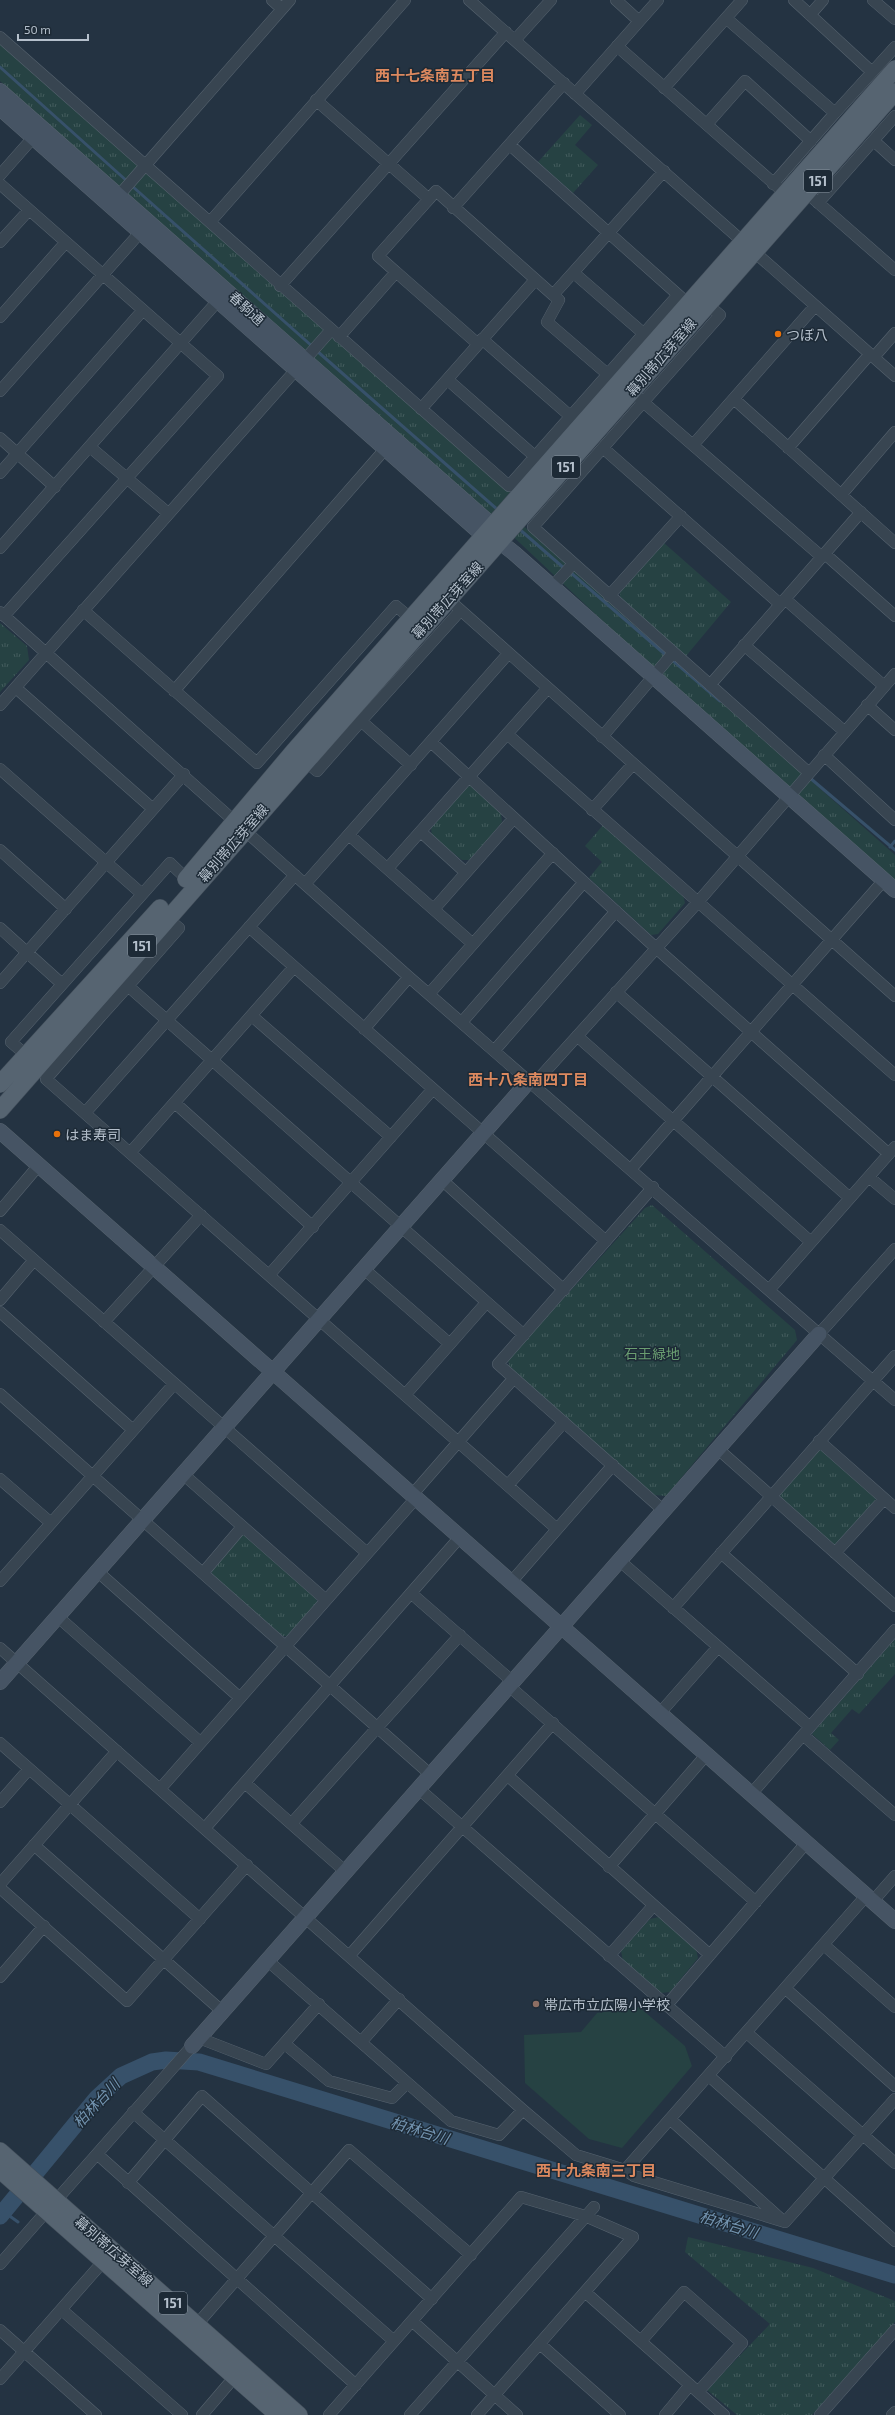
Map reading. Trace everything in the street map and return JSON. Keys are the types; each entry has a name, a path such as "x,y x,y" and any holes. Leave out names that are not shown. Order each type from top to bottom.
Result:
{"main road":[{"name":"幕別帯広芽室線","path":"0,1084 26,1055 90,1006 190,882 417,624 492,535 625,387 708,305 755,252 812,198 879,106 895,69"},
{"name":"幕別帯広芽室線","path":"625,387 684,299 742,241 779,189 895,92"},
{"name":"幕別帯広芽室線","path":"300,756 322,720 417,624 454,605 492,535"},
{"name":"幕別帯広芽室線","path":"0,1110 167,918 190,882"},
{"name":"幕別帯広芽室線","path":"0,2151 21,2179 108,2256 240,2371 299,2415"},
{"name":"幕別帯広芽室線","path":"0,2170 21,2179"},
{"name":"幕別帯広芽室線","path":"240,2371 278,2415"}],"street":[{"path":"272,0 282,9"},
{"path":"114,200 290,0"},
{"path":"210,222 405,0"},
{"path":"469,0 895,376"},
{"path":"515,40 551,0"},
{"path":"616,0 639,20"},
{"path":"575,94 658,0"},
{"path":"664,88 742,0"},
{"path":"794,0 872,72 879,106 874,141 812,198 895,270"},
{"path":"810,15 823,0"},
{"path":"873,0 895,19"},
{"path":"726,18 835,113"},
{"path":"280,286 506,32"},
{"path":"0,37 508,486 551,471 603,448 643,333 684,299 510,145"},
{"path":"617,46 779,189 811,141 835,113 879,106"},
{"path":"872,72 895,47"},
{"path":"707,124 745,81 811,141"},
{"path":"453,208 564,83"},
{"name":"春駒通","path":"0,91 38,133 492,535"},
{"path":"316,100 428,199"},
{"name":"春駒通","path":"0,108 38,133"},
{"path":"0,175 38,133"},
{"path":"874,141 895,160"},
{"path":"553,295 664,171"},
{"path":"0,184 218,376 2,614 184,774 239,826 409,977 653,1187 895,1400"},
{"path":"569,415 378,256 436,191 453,208 559,300 547,322 895,616"},
{"path":"0,242 29,210"},
{"path":"0,391 145,227"},
{"path":"0,317 66,242"},
{"path":"0,705 300,364 335,333 396,272"},
{"path":"574,273 643,333"},
{"path":"422,409 535,280"},
{"path":"0,548 222,296"},
{"path":"693,445 815,306"},
{"path":"0,473 143,310"},
{"path":"788,448 895,333"},
{"name":"春駒通","path":"300,364 386,448 492,535"},
{"path":"448,380 551,471"},
{"path":"625,387 569,415 533,527 608,596 808,772"},
{"path":"734,399 895,542"},
{"path":"841,495 895,432"},
{"path":"0,438 55,487"},
{"path":"90,447 168,513"},
{"path":"174,691 386,448"},
{"path":"603,448 681,516 884,686"},
{"path":"710,685 861,512"},
{"path":"608,596 681,516"},
{"path":"492,535 890,885 832,940 631,1169"},
{"path":"552,587 573,564"},
{"path":"300,756 317,771 361,721 454,605 895,996"},
{"path":"83,610 257,763 396,606 417,624"},
{"path":"744,645 844,731"},
{"path":"602,737 673,653"},
{"path":"305,884 508,654"},
{"path":"0,1682 484,1133 577,1036 698,902 808,772 895,674"},
{"path":"16,688 153,809"},
{"path":"388,868 547,689"},
{"path":"867,705 895,730"},
{"path":"307,707 322,720"},
{"path":"361,721 411,765"},
{"path":"506,734 895,1075"},
{"path":"431,742 656,948 751,1032 892,1150 770,1290"},
{"path":"824,755 895,820"},
{"path":"592,810 632,764"},
{"path":"0,769 142,894"},
{"path":"0,983 184,774"},
{"path":"434,909 514,818"},
{"path":"421,832 465,872"},
{"path":"349,835 474,944"},
{"path":"0,850 66,909"},
{"path":"429,994 553,853"},
{"path":"26,1055 11,1042 170,863 190,882"},
{"path":"85,1113 295,875"},
{"path":"462,1022 584,882"},
{"path":"494,1051 616,911"},
{"path":"167,918 179,928 128,986 90,1006 46,1079 270,1274 405,1396 557,1529"},
{"path":"249,927 606,1241"},
{"path":"0,928 62,984"},
{"path":"130,1153 294,967"},
{"path":"364,1029 409,977"},
{"path":"128,986 524,1335"},
{"path":"616,992 850,1198"},
{"path":"252,1016 391,1137"},
{"path":"577,1036 812,1242"},
{"path":"270,1274 352,1183 433,1089"},
{"path":"175,1103 313,1227"},
{"path":"0,1131 895,1921"},
{"path":"0,1210 39,1165"},
{"path":"869,1177 895,1199"},
{"path":"442,1181 564,1290"},
{"path":"653,1187 498,1364 664,1511"},
{"path":"104,1322 201,1215"},
{"path":"0,1230 367,1553"},
{"path":"0,2264 47,2201 96,2154 223,2012 561,1626 895,1250"},
{"path":"0,1300 34,1260"},
{"path":"364,1269 450,1344"},
{"path":"405,1396 486,1303"},
{"path":"0,1312 133,1430"},
{"path":"673,1608 770,1496 895,1356"},
{"path":"160,1789 239,1697 367,1553 514,1378"},
{"path":"2,1573 51,1523 174,1384"},
{"path":"0,1394 431,1775"},
{"path":"508,1485 564,1422"},
{"path":"819,1441 895,1508"},
{"path":"718,1449 895,1606"},
{"path":"512,1582 613,1465"},
{"path":"183,1474 326,1600"},
{"path":"0,1479 51,1523"},
{"path":"835,1553 884,1499"},
{"path":"203,1573 242,1527"},
{"path":"205,1828 412,1594 460,1537"},
{"path":"721,1553 858,1674"},
{"path":"620,1561 718,1647 895,1815"},
{"path":"97,1571 239,1697"},
{"path":"412,1594 460,1636 553,1723 756,1902"},
{"path":"57,1616 200,1742"},
{"path":"752,1794 895,1630"},
{"path":"292,1823 379,1729 460,1636"},
{"path":"660,1713 718,1647"},
{"path":"0,1648 350,1955 523,2110 576,2155 625,2170 634,2176 785,2222"},
{"path":"350,1955 553,1723"},
{"path":"0,1743 200,1919"},
{"path":"0,1884 117,1751"},
{"path":"609,1867 707,1754"},
{"path":"0,1802 29,1769"},
{"path":"508,1776 710,1955"},
{"path":"245,1783 346,1872"},
{"path":"419,1789 608,1956 726,2057"},
{"path":"666,2006 807,1842"},
{"path":"34,1845 223,2012"},
{"path":"0,1888 128,2001 247,1865"},
{"path":"625,2170 710,2076 824,1945 869,1898 895,1876"},
{"path":"608,1956 653,1906"},
{"path":"0,1977 44,1926"},
{"path":"824,1945 895,2007"},
{"path":"267,1960 362,2041 451,2121 499,2136 523,2110"},
{"path":"786,1989 895,2086"},
{"path":"362,2041 399,1999"},
{"path":"195,2042 266,2064 319,2004"},
{"path":"747,2033 895,2163"},
{"path":"285,2044 328,2081 392,2098 408,2083"},
{"path":"710,2076 895,2241"},
{"path":"128,2182 202,2096 432,2299"},
{"path":"785,2222 895,2099"},
{"path":"133,2112 394,2341"},
{"path":"671,2120 785,2222"},
{"path":"193,2330 273,2235 349,2150 471,2255"},
{"path":"96,2154 356,2385"},
{"path":"329,2415 521,2197 585,2216 633,2237 476,2415"},
{"path":"410,2415 594,2207"},
{"path":"0,2379 108,2256"},
{"path":"585,2292 724,2415"},
{"path":"641,2341 684,2292 742,2342 665,2415"},
{"path":"62,2310 182,2415"},
{"path":"412,2321 517,2415"},
{"path":"0,2330 96,2415"},
{"path":"820,2415 895,2330"},
{"path":"540,2344 620,2415"},
{"path":"202,2415 240,2371"},
{"path":"892,2415 895,2412"}],"green space":[{"path":"0,43 512,494 502,507 895,855 895,880 659,674 485,510 0,81"},
{"path":"580,115 592,125 575,145 598,165 573,193 538,162"},
{"path":"664,543 731,602 686,656 620,598 620,591"},
{"path":"0,623 27,646 29,660 0,692"},
{"path":"472,786 501,813 502,822 471,860 462,860 432,836 431,828 466,787"},
{"path":"604,824 683,895 685,903 658,934 651,935 589,878 602,862 585,846"},
{"name":"石王緑地","path":"652,1205 795,1330 797,1340 666,1496 654,1495 510,1370 508,1360 645,1208"},
{"path":"824,1450 875,1495 876,1502 836,1547 781,1500 780,1493 817,1451"},
{"path":"245,1535 313,1593 318,1603 287,1636 283,1636 213,1576 211,1569 239,1536"},
{"path":"895,1639 895,1674 859,1714 852,1709 831,1733 839,1740 830,1750 812,1734"},
{"path":"659,1917 696,1949 698,1958 670,1992 661,1993 623,1961 621,1951 650,1919"},
{"path":"639,2007 685,2046 692,2066 622,2148 589,2139 525,2083 524,2035 581,2032 597,2013"},
{"path":"688,2237 813,2268 895,2301 895,2322 812,2415 737,2415 707,2390 770,2324 685,2252"}],"waterway":[{"path":"0,67 128,182"},
{"path":"132,186 313,347"},
{"path":"317,351 499,511"},
{"path":"518,528 565,569"},
{"path":"570,572 667,656"},
{"path":"671,659 720,701"},
{"path":"810,778 895,850"},
{"path":"890,847 895,841"},
{"name":"柏林台川","path":"0,2216 97,2098 121,2076 152,2062 166,2060 199,2062 895,2275"},
{"path":"4,2212 18,2222"}],"place":[{"name":"つぼ八","path":"778,334"},
{"name":"はま寿司","path":"57,1134"},
{"name":"帯広市立広陽小学校","path":"536,2004"}],"district":[{"name":"西十七条南五丁目","path":"435,75"},
{"name":"西十八条南四丁目","path":"528,1079"},
{"name":"西十九条南三丁目","path":"596,2170"}]}
